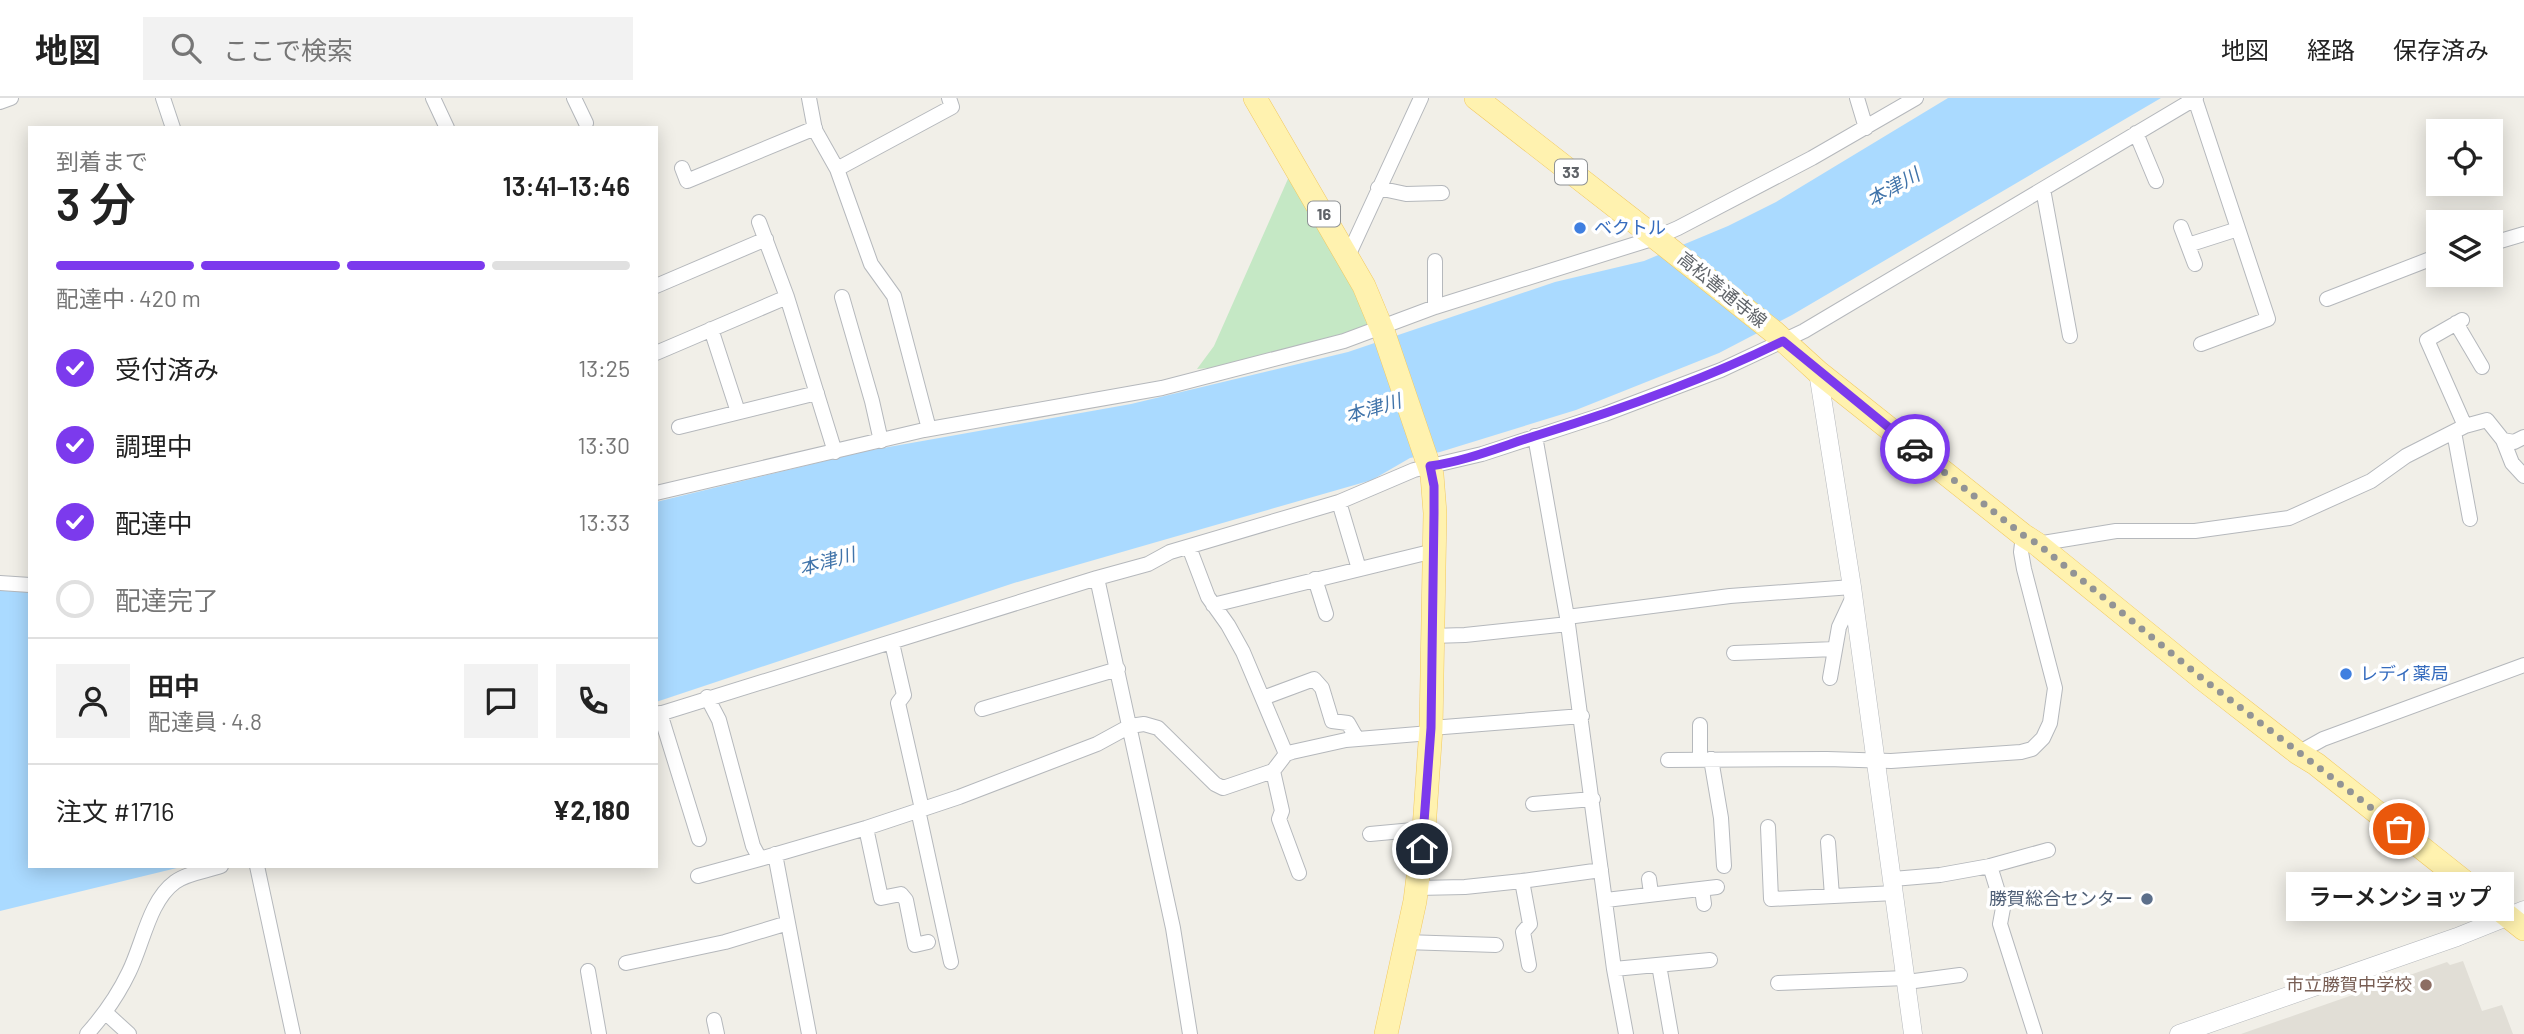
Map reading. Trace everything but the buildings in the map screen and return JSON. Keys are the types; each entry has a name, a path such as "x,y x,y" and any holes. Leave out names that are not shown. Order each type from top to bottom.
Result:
{"main road":[{"name":"16","path":"1255,98 1348,256 1383,330 1429,461 1434,486 1430,730 1424,829 1417,888 1386,1034"},
{"name":"高松善通寺線","path":"1476,98 1661,242 1818,372 2203,679 2519,919"}],"street":[{"path":"0,102 10,98"},
{"path":"163,98 172,126"},
{"path":"434,98 446,126"},
{"path":"574,98 586,123"},
{"path":"809,98 815,128 838,169 871,264 894,296 929,429"},
{"path":"838,169 952,107 948,98"},
{"path":"1348,256 1421,98"},
{"path":"1857,98 1866,128"},
{"path":"658,493 929,429 1162,388 1383,330 1435,307 1661,242 1916,98"},
{"path":"699,839 658,714 1148,564 1170,552 1339,502 1429,461 1482,454 1605,414 1721,370 1779,337 1874,290 1910,266 2195,98 2268,319 2201,344"},
{"path":"682,167 687,181 815,128"},
{"path":"2136,134 2156,181"},
{"path":"1378,188 1406,194 1441,193"},
{"path":"2043,189 2070,335"},
{"path":"759,222 787,297 835,452"},
{"path":"2181,226 2195,264"},
{"path":"2188,245 2238,229"},
{"path":"2503,240 2524,233"},
{"path":"658,285 766,239"},
{"path":"1435,261 1435,307"},
{"path":"2327,299 2426,261"},
{"path":"658,352 787,297"},
{"path":"842,297 881,441"},
{"path":"2470,519 2460,429 2427,340 2459,322 2482,368"},
{"path":"711,330 738,412"},
{"path":"1818,372 1853,592 1913,1034"},
{"path":"679,428 817,393"},
{"path":"1668,760 1876,761 2021,752 2032,749 2043,738 2050,723 2055,688 2021,552 2030,540 2116,531 2195,531 2289,518 2371,481 2406,456 2460,429 2487,421 2503,440 2512,463 2524,476"},
{"path":"1535,436 1582,716 1614,968 1626,1034"},
{"path":"2503,440 2514,442 2524,437"},
{"path":"1339,502 1359,569"},
{"path":"1189,547 1208,597 1243,652 1286,754"},
{"path":"1213,605 1434,551"},
{"path":"1097,578 1173,928 1190,1034"},
{"path":"1315,579 1325,614"},
{"path":"0,583 28,585"},
{"path":"1431,636 1465,635 1730,597 1853,592"},
{"path":"1830,678 1839,627 1853,592"},
{"path":"892,643 904,695 898,703 951,962"},
{"path":"1734,653 1835,649"},
{"path":"2298,752 2323,739 2524,665"},
{"path":"982,709 1118,670"},
{"path":"1263,698 1314,679 1322,688 1332,722 1348,723 1357,739"},
{"path":"707,697 719,720 753,846 760,859"},
{"path":"698,876 920,810 1073,753 1130,726 1144,724 1158,728 1215,784 1223,788 1273,771 1286,754 1333,742 1582,716"},
{"path":"1700,725 1721,818 1724,866"},
{"path":"1273,771 1282,811 1279,819 1299,873"},
{"path":"1533,804 1593,799"},
{"path":"1768,827 1771,899 1832,896 1894,886 1990,866 2048,850"},
{"path":"866,828 881,898 901,894 906,900 915,945 928,942"},
{"path":"1370,834 1424,829"},
{"path":"1828,842 1832,896"},
{"path":"775,854 809,1034"},
{"path":"1990,866 2003,908 2000,923 2035,1034"},
{"path":"87,1034 106,1013 130,970 149,920 168,888 177,880 215,868"},
{"path":"257,868 293,1034"},
{"path":"1417,888 1465,887 1601,870"},
{"path":"1522,881 1530,924 1523,932 1529,965"},
{"path":"1606,900 1650,886 1709,888 1704,904"},
{"path":"2179,1034 2443,942 2519,919"},
{"path":"626,963 725,942 789,923"},
{"path":"1405,942 1496,945"},
{"path":"1614,968 1710,961"},
{"path":"1659,965 1671,1034"},
{"path":"588,971 599,1034"},
{"path":"1778,983 1906,980 1960,975"},
{"path":"106,1013 129,1034"}],"shaded area":[{"name":"市立勝賀中学校","path":"2463,961 2482,1011 2502,1005 2513,1034 2241,1034 2447,962 2450,965"}],"green space":[{"path":"1291,172 1346,265 1371,328 1220,367 1197,369 1214,346"}],"water":[{"name":"本津川","path":"1948,98 2161,98 1792,315 1719,353 1576,410 1440,452 1410,458 1372,480 1014,583 658,701 658,502 866,451 1131,404 1348,352 1555,282 1644,261 1728,226 1776,202"},
{"path":"0,590 28,590 28,868 177,868 0,911"}],"way so far":[{"path":"1915,449 2038,544 2203,679 2399,829"}],"place":[{"name":"ベクトル","path":"1580,228"},
{"name":"レディ薬局","path":"2346,674"},
{"name":"ラーメンショップ","path":"2399,829"},
{"name":"勝賀総合センター","path":"2147,899"},
{"name":"市立勝賀中学校","path":"2426,985"}],"route":[{"path":"1422,849 1431,728 1434,486 1430,466 1482,454 1605,414 1721,370 1783,341 1915,449"}]}
